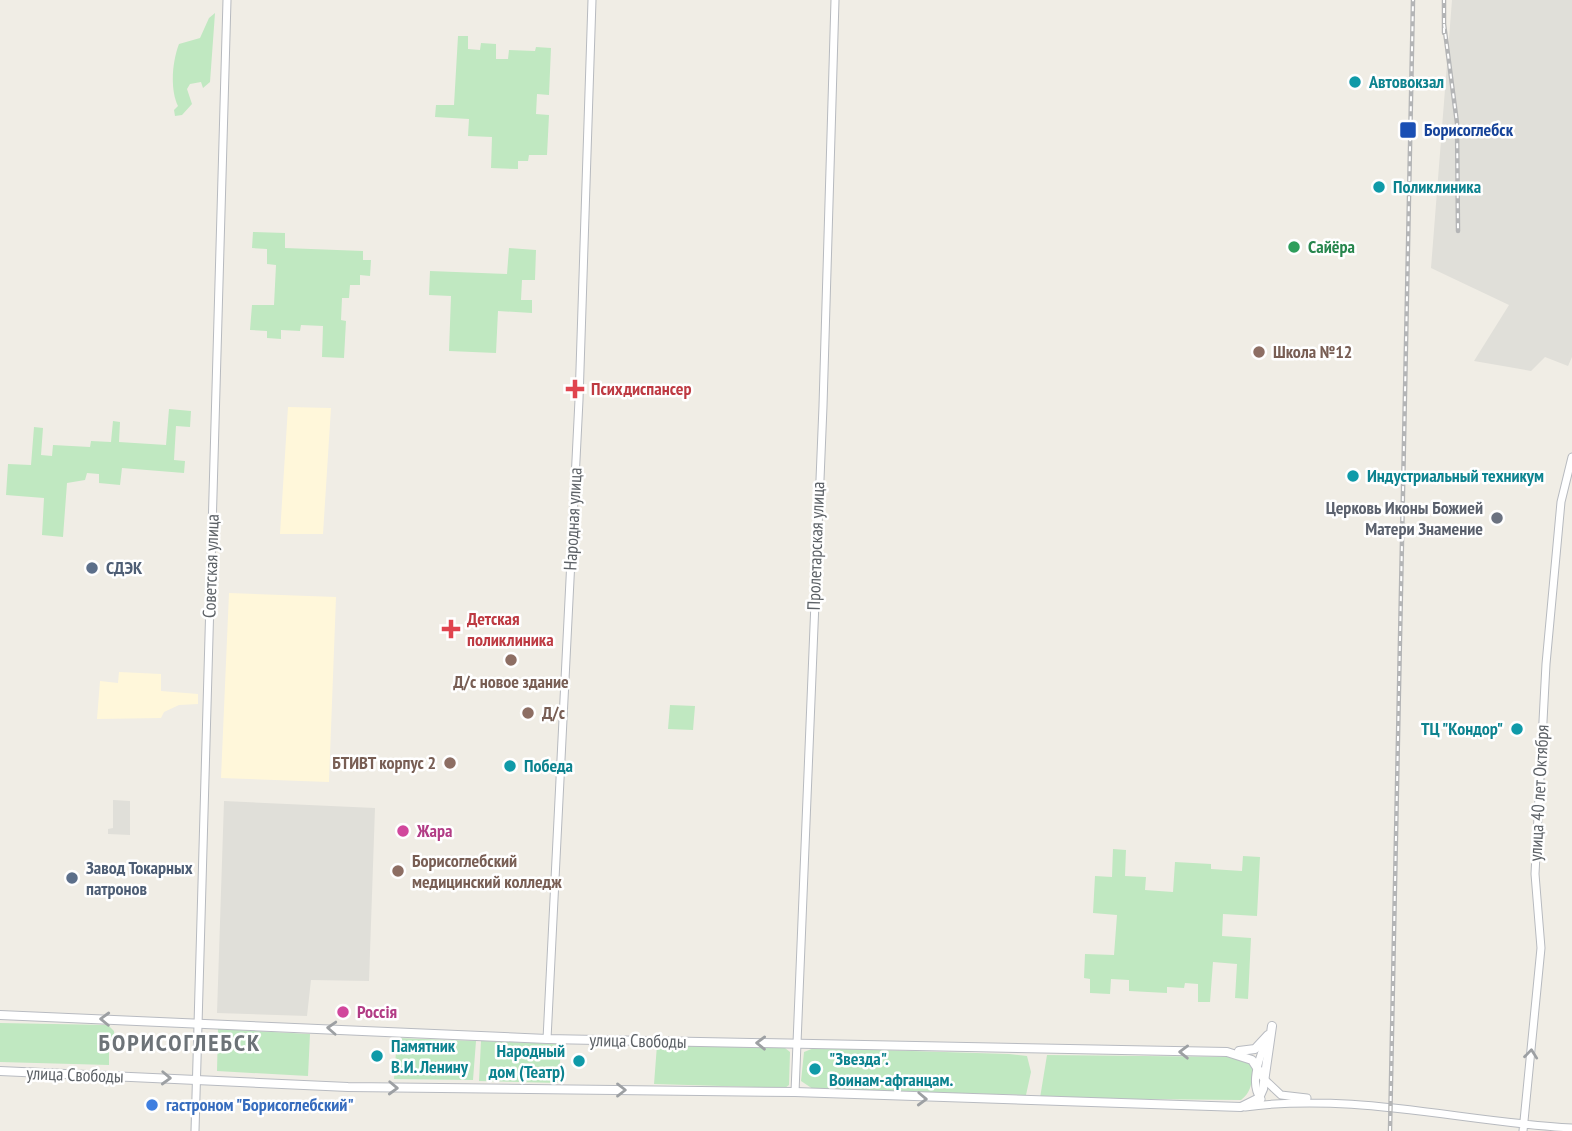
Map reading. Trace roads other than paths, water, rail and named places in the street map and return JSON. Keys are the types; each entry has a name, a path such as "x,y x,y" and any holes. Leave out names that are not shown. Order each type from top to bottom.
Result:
{"main road":[{"name":"улица Свободы","path":"0,1015 547,1039 1227,1052 1245,1056 1258,1067"},
{"path":"1227,1052 1255,1049 1267,1037 1272,1026 1259,1098"},
{"path":"1258,1067 1264,1079"},
{"name":"улица Свободы","path":"0,1071 489,1091 795,1092 1241,1107 1259,1098"}],"street":[{"name":"Советская улица","path":"195,1131 227,0"},
{"name":"Народная улица","path":"547,1039 579,400 592,0"},
{"name":"Пролетарская улица","path":"795,1092 823,406 835,0"},
{"name":"улица 40 лет Октября","path":"1523,1127 1541,948 1536,858 1553,582 1561,502 1572,457"},
{"path":"1267,1037 1258,1067 1256,1091 1259,1098 1269,1104"},
{"name":"улица Свободы","path":"1264,1079 1281,1095 1346,1104"},
{"name":"улица Свободы","path":"1241,1107 1315,1100 1523,1127 1572,1128"}],"railway":[{"path":"1390,1131 1413,0"},
{"path":"1444,0 1444,33"},
{"path":"1444,24 1457,123 1458,231"}],"place":[{"name":"Автовокзал","path":"1355,82"},
{"name":"Борисоглебск","path":"1408,130"},
{"name":"Поликлиника","path":"1379,187"},
{"name":"Сайёра","path":"1294,247"},
{"name":"Школа №12","path":"1259,352"},
{"name":"Психдиспансер","path":"575,389"},
{"name":"Индустриальный техникум","path":"1353,476"},
{"name":"Церковь Иконы Божией Матери Знамение","path":"1497,518"},
{"name":"СДЭК","path":"92,568"},
{"name":"Детская поликлиника","path":"451,629"},
{"name":"Д/с новое здание","path":"511,660"},
{"name":"Д/с","path":"528,713"},
{"name":"ТЦ \"Кондор\"","path":"1517,729"},
{"name":"БТИВТ корпус 2","path":"450,763"},
{"name":"Победа","path":"510,766"},
{"name":"Жара","path":"403,831"},
{"name":"Борисоглебский медицинский колледж","path":"398,871"},
{"name":"Завод Токарных патронов","path":"72,878"},
{"name":"Россiя","path":"343,1012"},
{"name":"Памятник В.И. Ленину","path":"377,1056"},
{"name":"Народный дом (Театр)","path":"579,1061"},
{"name":"\"Звезда\". Воинам-афганцам.","path":"815,1069"},
{"name":"гастроном \"Борисоглебский\"","path":"152,1105"}],"district":[{"name":"БОРИСОГЛЕБСК","path":"180,1043"}]}
